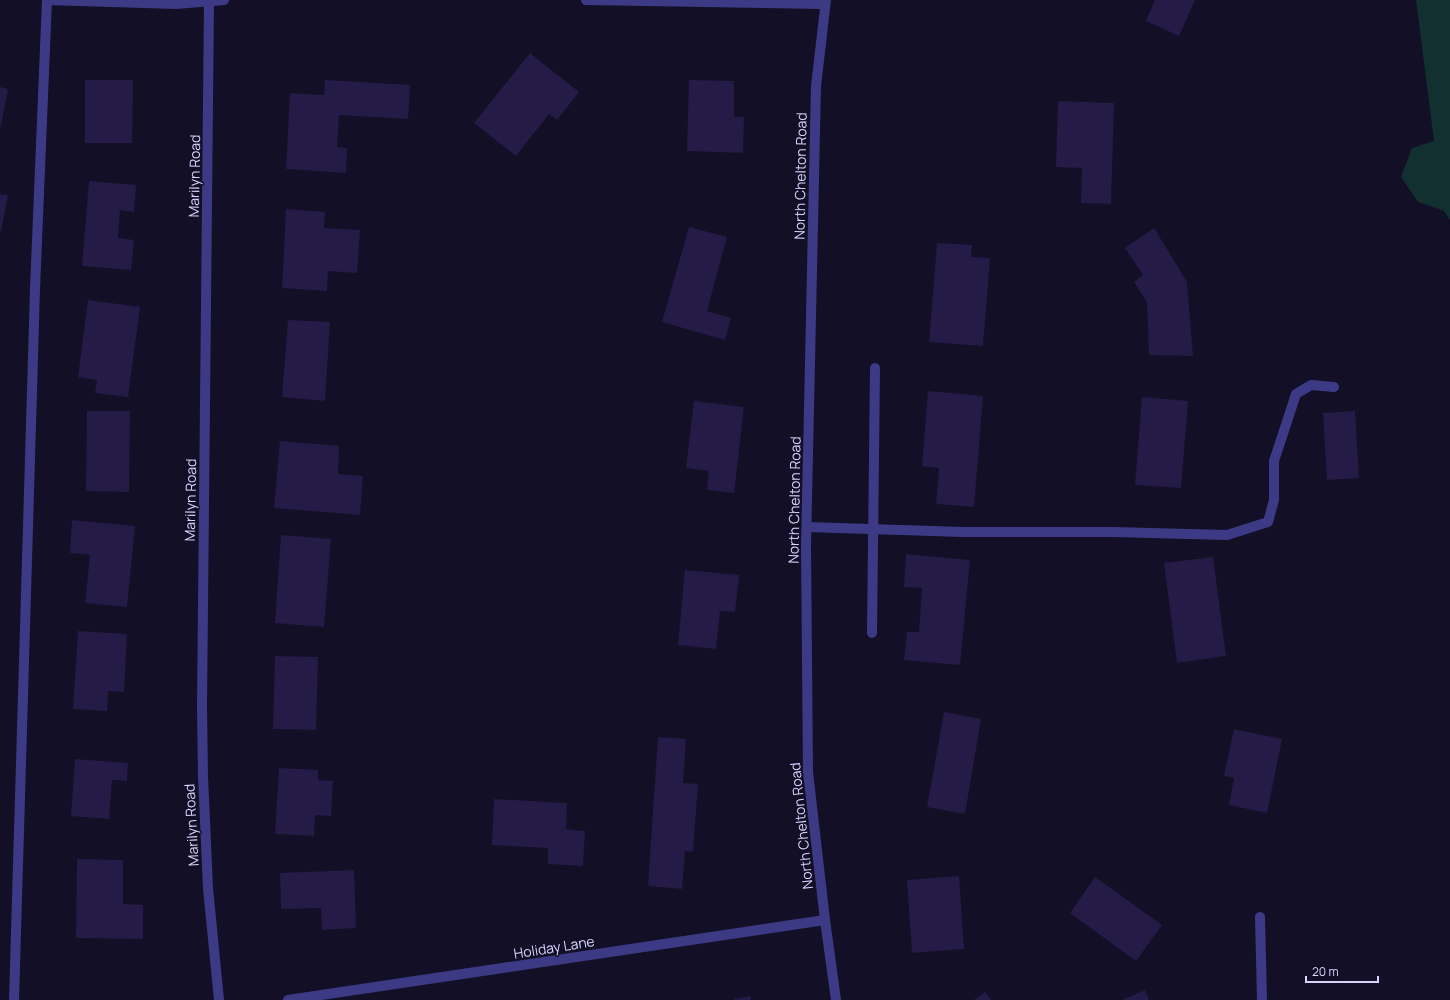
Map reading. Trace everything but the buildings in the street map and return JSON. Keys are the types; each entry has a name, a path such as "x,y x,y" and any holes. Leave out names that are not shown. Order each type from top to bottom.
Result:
{"street":[{"path":"14,1000 34,297 47,0 176,4 224,0"},
{"path":"586,0 826,2"},
{"name":"Marilyn Road","path":"209,1 202,706 203,776 208,888 219,1000"},
{"name":"North Chelton Road","path":"826,2 816,86 807,527 808,772 836,1000"},
{"path":"872,633 875,368"},
{"path":"807,527 963,532 1113,532 1227,535 1268,522 1274,500 1274,461 1296,394 1311,385 1334,386"},
{"path":"1260,917 1262,1000"},
{"name":"Holiday Lane","path":"288,1000 825,920"}],"green space":[{"path":"1416,0 1450,0 1450,220 1444,211 1418,202 1401,177 1412,148 1434,141"}]}
